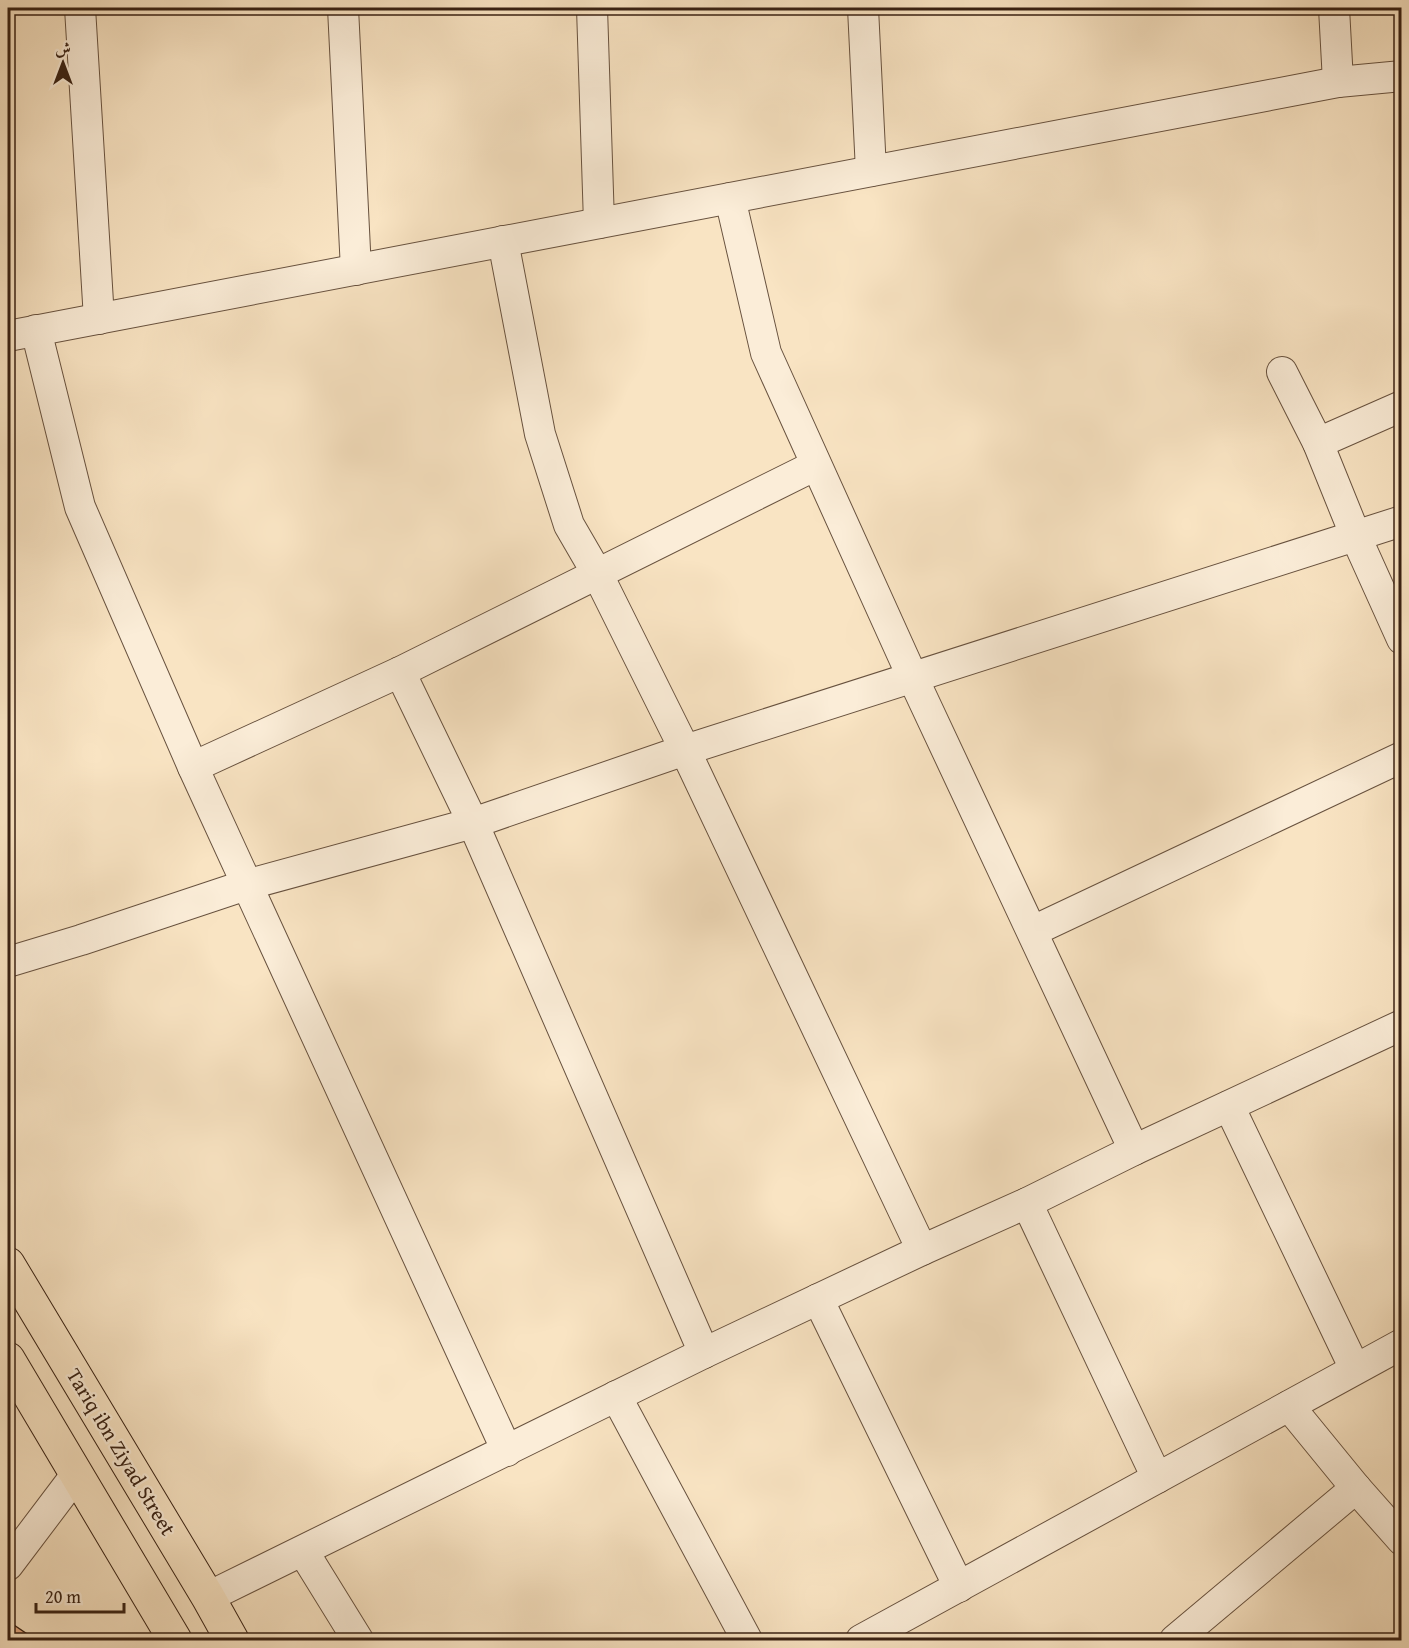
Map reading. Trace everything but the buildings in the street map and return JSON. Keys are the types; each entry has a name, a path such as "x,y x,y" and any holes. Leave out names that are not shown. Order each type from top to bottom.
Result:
{"main road":[{"name":"Tariq ibn Ziyad Street","path":"8,1264 208,1597 232,1641"},
{"path":"8,1359 175,1641"}],"street":[{"path":"80,8 99,319"},
{"path":"343,8 356,270"},
{"path":"592,8 599,223"},
{"path":"863,8 871,171"},
{"path":"1334,8 1338,82"},
{"path":"507,1450 246,885 80,507 22,333 1338,82 1401,76"},
{"path":"730,198 766,353 912,676 1134,1150"},
{"path":"502,242 540,434 569,525 598,575 685,750 922,1250"},
{"path":"1282,372 1318,443 1401,639"},
{"path":"1318,443 1401,406"},
{"path":"193,767 400,672 816,465"},
{"path":"8,962 246,885 473,823 685,750 912,676 1401,521"},
{"path":"400,672 473,823 704,1353"},
{"path":"1032,932 1401,757"},
{"path":"208,1597 704,1353 1027,1203 1134,1150 1401,1025"},
{"path":"1228,1106 1355,1370"},
{"path":"1027,1203 1157,1478"},
{"path":"818,1299 959,1587"},
{"path":"861,1641 1401,1344"},
{"path":"616,1396 747,1641"},
{"path":"1289,1406 1401,1540"},
{"path":"8,1566 76,1475"},
{"path":"1175,1641 1356,1488"},
{"path":"303,1551 358,1641"}]}
